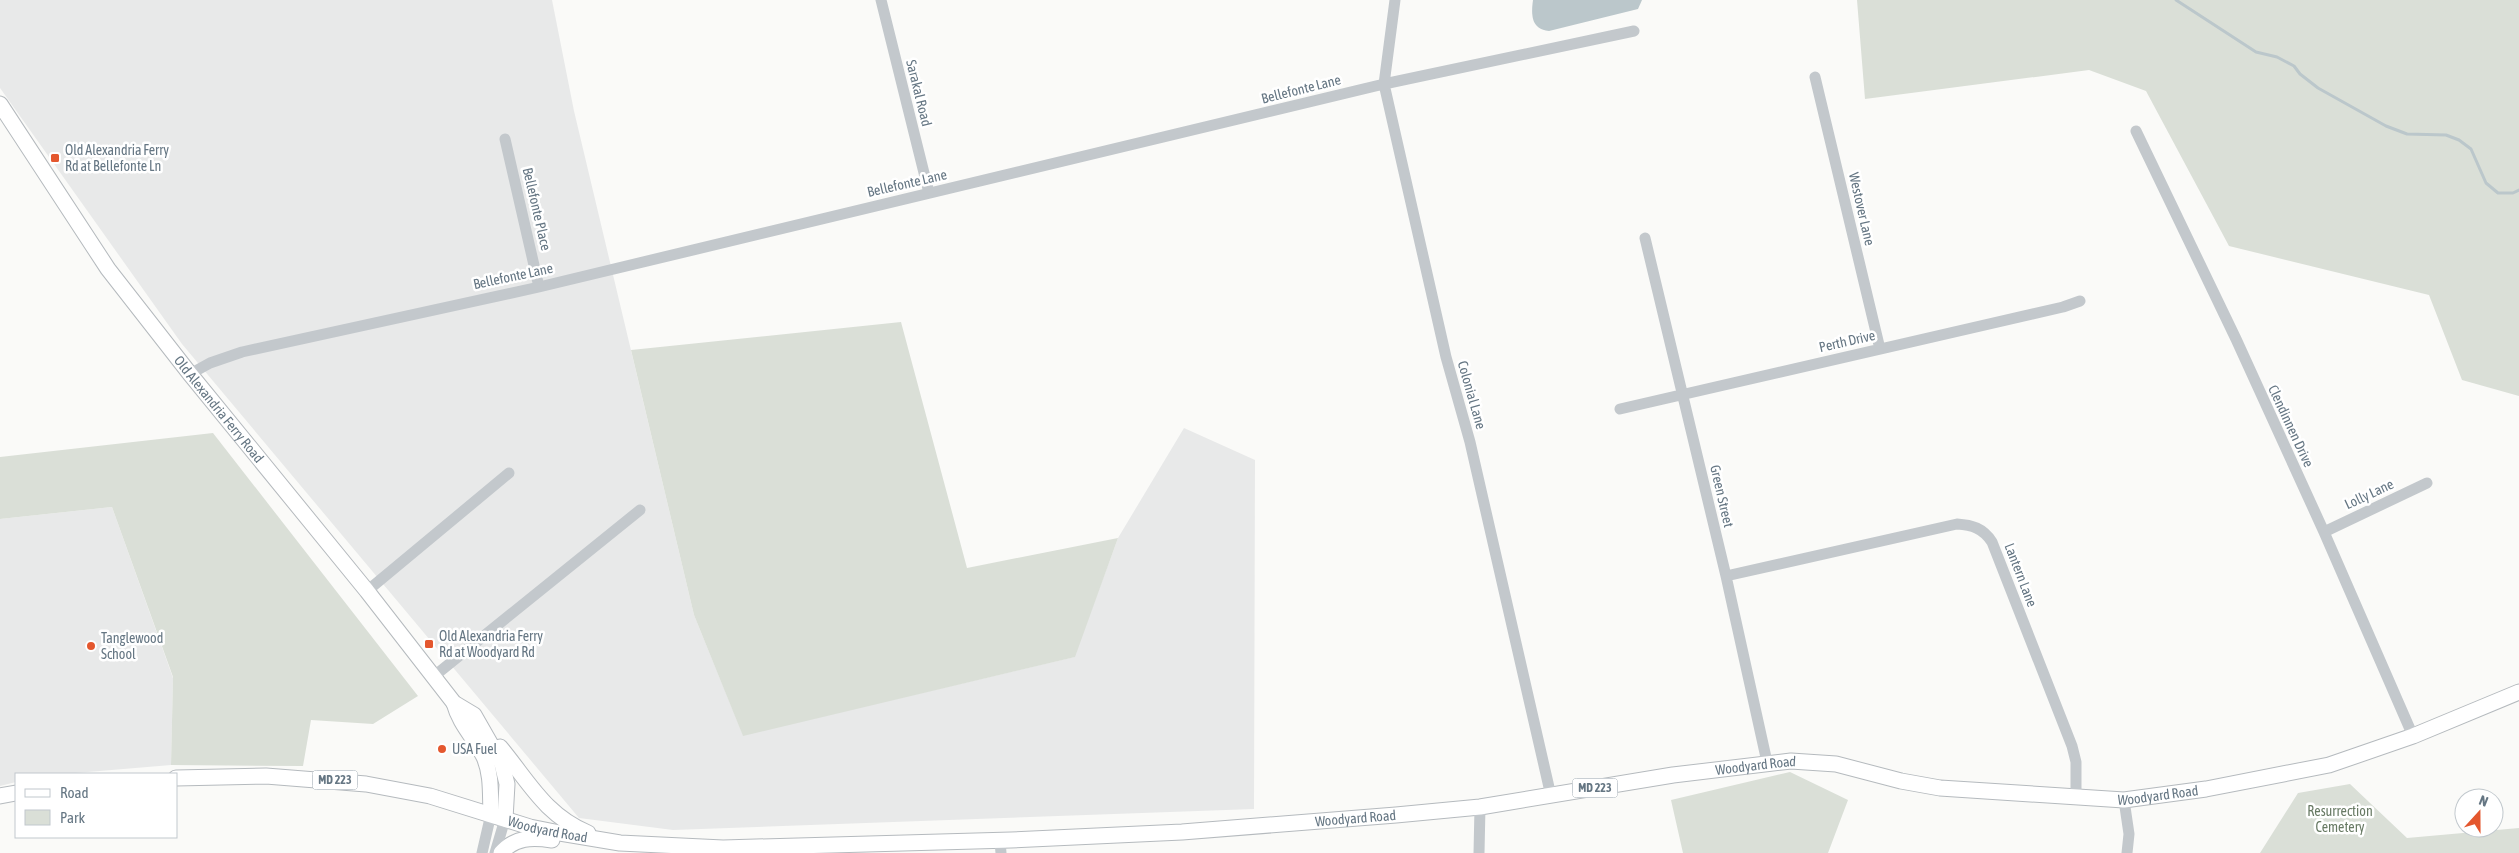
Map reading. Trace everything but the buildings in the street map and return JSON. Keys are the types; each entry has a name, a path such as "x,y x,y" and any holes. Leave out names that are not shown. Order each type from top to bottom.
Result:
{"main road":[{"name":"Old Alexandria Ferry Road","path":"0,104 108,269 190,374 367,591 454,703 474,715"},
{"name":"Woodyard Road","path":"178,778 266,776 366,784 430,796 498,817 560,833 608,841 662,846 723,850 1000,847 1480,807 1637,780 1767,762 1811,761 1836,764 1901,781 1940,788 2124,800 2206,789 2329,764 2413,736 2519,692"},
{"name":"Old Alexandria Ferry Road","path":"454,703 459,720 477,745 487,766 498,817"},
{"path":"474,715 506,773 508,799 498,817"},
{"path":"474,715 562,821 608,841"},
{"path":"0,796 15,793"},
{"path":"501,853 508,845 526,838 608,841"}],"street":[{"name":"Sarakal Road","path":"881,0 928,193"},
{"name":"Colonial Lane","path":"1395,0 1384,84 1446,357 1470,442 1551,796"},
{"name":"Bellefonte Lane","path":"190,374 210,363 242,352 539,287 1384,84 1634,31"},
{"name":"Westover Lane","path":"1815,77 1880,349"},
{"name":"Clendinnen Drive","path":"2136,131 2324,532 2413,736"},
{"name":"Bellefonte Place","path":"505,139 539,287"},
{"name":"Green Street","path":"1645,238 1726,576 1767,762"},
{"name":"Perth Drive","path":"1620,408 2063,307 2080,301"},
{"path":"367,591 508,473"},
{"name":"Lolly Lane","path":"2324,532 2428,483"},
{"path":"433,677 640,510"},
{"name":"Lantern Lane","path":"1726,576 1956,524 1974,526 1982,530 1992,542 2072,746 2076,762 2076,798"},
{"path":"2124,800 2129,834 2128,853"},
{"path":"1480,807 1480,853"},
{"path":"482,853 498,817"},
{"path":"495,853 498,817"}],"shaded area":[{"path":"0,0 552,0 574,111 694,615 743,735 1074,657 1118,538 1184,428 1255,460 1254,809 673,830 579,818 182,344 0,88"},
{"path":"1533,0 1642,0 1638,9 1549,31 1543,30 1536,24 1532,16"},
{"path":"112,507 173,678 171,765 76,773 15,773 15,782 0,786 0,519"}],"green space":[{"path":"1857,0 2519,0 2519,396 2462,380 2429,295 2229,246 2146,91 2089,70 1865,99"},
{"path":"901,322 967,568 1118,538 1075,657 743,736 694,615 631,350"},
{"path":"213,433 418,696 373,724 311,720 303,766 171,765 173,677 112,507 0,519 0,457"},
{"path":"1790,772 1848,800 1828,853 1683,853 1671,800"},
{"name":"Resurrection Cemetery","path":"2350,784 2407,838 2454,834 2454,838 2504,838 2504,829 2519,828 2519,853 2260,853 2298,793"}],"waterway":[{"path":"2176,0 2256,52 2277,57 2294,66 2300,74 2318,88 2386,126 2407,134 2446,135 2459,140 2471,149 2486,183 2498,193 2513,193 2519,190"}],"place":[{"name":"Old Alexandria Ferry Rd at Bellefonte Ln","path":"55,158"},
{"name":"Old Alexandria Ferry Rd at Woodyard Rd","path":"429,644"},
{"name":"Tanglewood School","path":"91,646"},
{"name":"USA Fuel","path":"442,749"}]}
